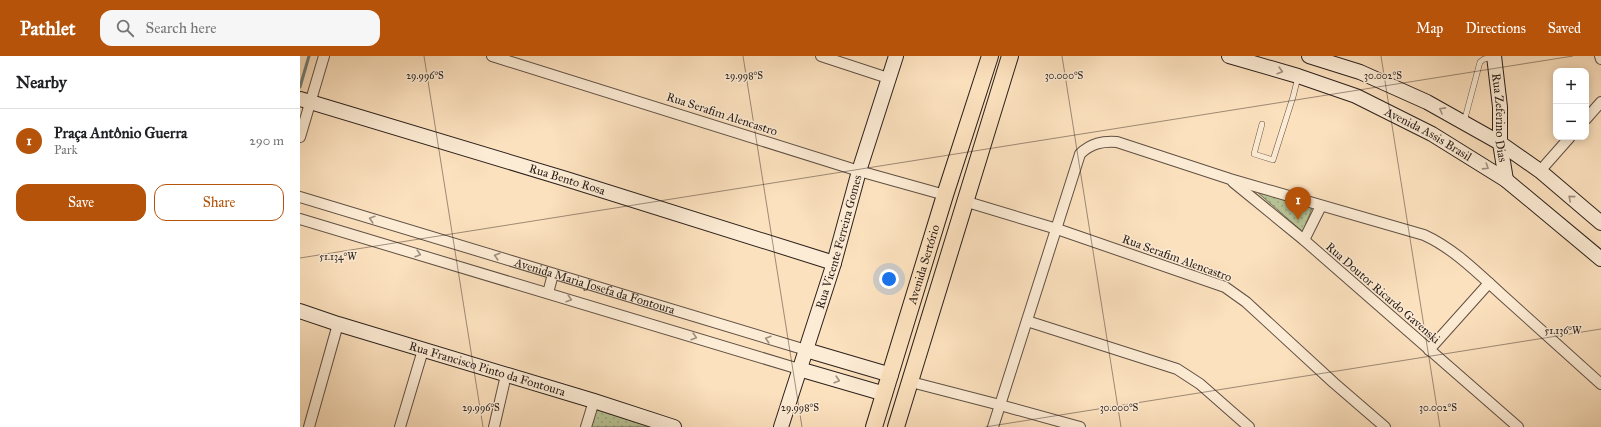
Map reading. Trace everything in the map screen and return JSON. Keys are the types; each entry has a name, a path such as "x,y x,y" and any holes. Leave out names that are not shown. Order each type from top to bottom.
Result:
{"main road":[{"name":"Avenida Sertório","path":"896,427 910,382 957,200 990,56"},
{"name":"Avenida Sertório","path":"874,427 890,376 1010,56"}],"street":[{"path":"300,137 306,101 324,56"},
{"name":"Rua Serafim Alencastro","path":"492,56 859,172 1057,229 1225,287 1246,302 1334,383 1385,427"},
{"path":"821,56 888,78"},
{"name":"Rua Vicente Ferreira Gomes","path":"781,427 834,263 859,172 896,56"},
{"name":"Avenida Assis Brasil","path":"1229,56 1298,76 1356,96 1432,134 1506,180 1601,259"},
{"name":"Avenida Assis Brasil","path":"1317,57 1360,72 1427,102 1500,143 1540,171 1601,223"},
{"name":"Rua Zeferino Dias","path":"1494,57 1500,107 1500,143 1506,180"},
{"name":"Rua Bento Rosa","path":"306,101 558,177 834,263"},
{"path":"1589,116 1601,102"},
{"path":"1540,171 1567,140"},
{"path":"993,427 1080,154 1098,143 1117,142 1230,179 1424,235 1435,240 1444,245 1489,283 1601,384"},
{"name":"Rua Doutor Ricardo Gavenski","path":"1230,179 1304,240 1518,427"},
{"name":"Avenida Maria Josefa da Fontoura","path":"300,197 890,376"},
{"path":"1304,240 1321,206"},
{"name":"Avenida Maria Josefa da Fontoura","path":"300,219 885,394"},
{"path":"548,293 553,274"},
{"path":"1429,350 1489,283"},
{"name":"Rua Francisco Pinto da Fontoura","path":"300,311 674,427"},
{"path":"1027,321 1177,369 1200,384 1249,427"},
{"path":"309,427 338,324"},
{"path":"400,427 423,350"},
{"path":"494,427 506,375"},
{"path":"910,382 1080,427"},
{"path":"586,427 594,401"}],"lane":[{"path":"987,86 996,56"},
{"path":"1463,122 1480,62 1484,59 1494,57"},
{"path":"1262,124 1254,154 1273,160 1298,76"},
{"path":"890,427 937,274"}],"green space":[{"path":"1256,191 1312,208 1303,232"},
{"path":"597,407 660,427 591,427"}],"waterway":[{"path":"300,87 309,56"}],"place":[{"name":"Praça Antônio Guerra","path":"1298,220"}]}
